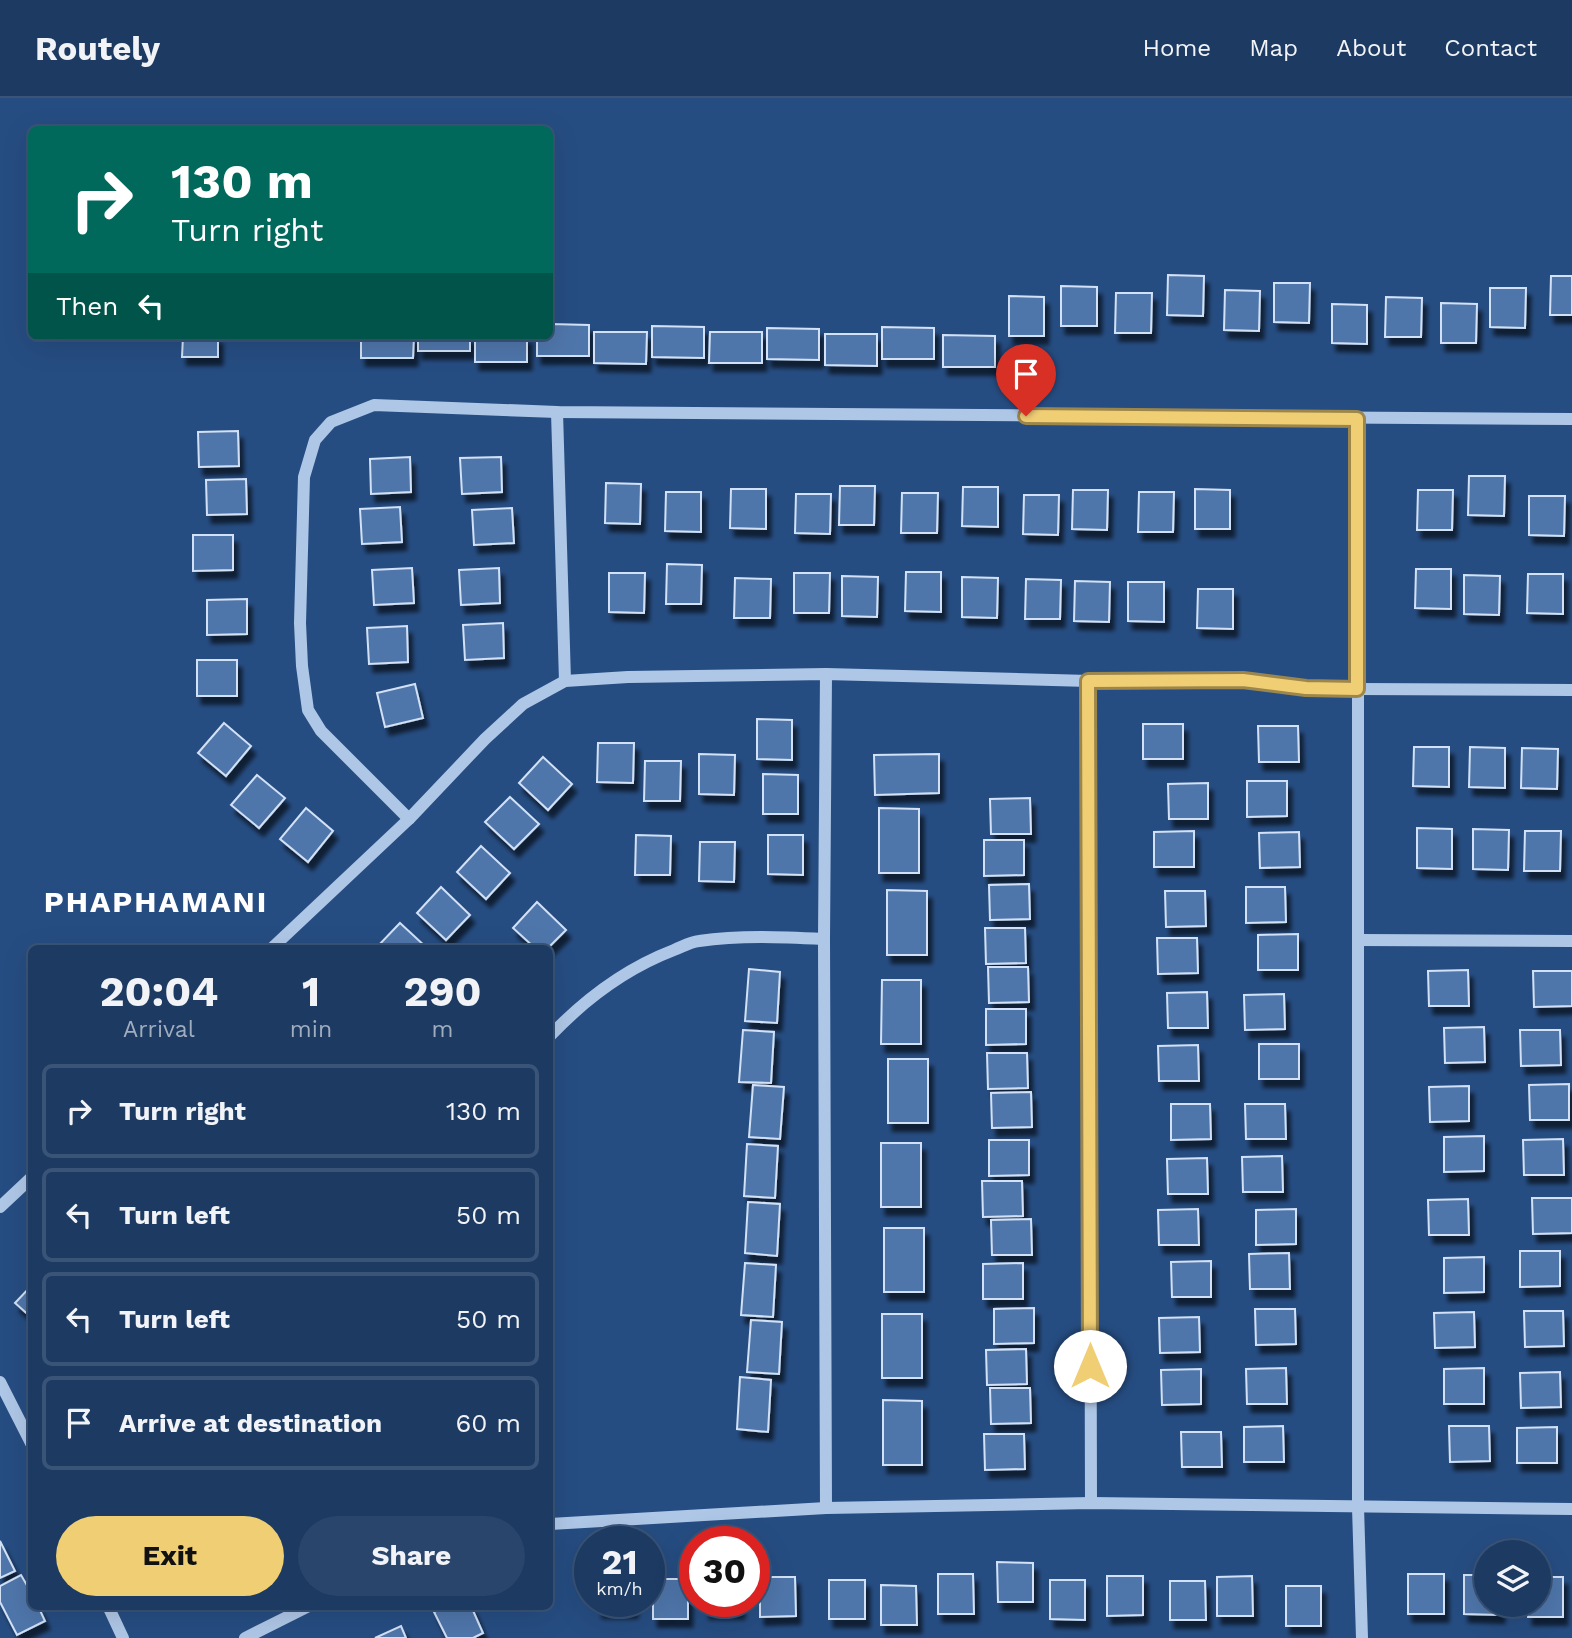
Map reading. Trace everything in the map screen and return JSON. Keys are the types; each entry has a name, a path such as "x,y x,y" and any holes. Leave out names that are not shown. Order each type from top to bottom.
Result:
{"street":[{"path":"409,819 321,731 309,710 302,666 300,623 304,477 315,440 331,422 374,405 557,412 1572,419"},
{"path":"557,412 565,681"},
{"path":"1357,419 1358,1507 1362,1638"},
{"path":"826,674 826,1508"},
{"path":"275,945 409,819 485,739 523,704 565,681 628,677 826,674 1088,681 1243,680 1306,688 1572,690"},
{"path":"1088,681 1091,1503"},
{"path":"553,1033 598,994 647,960 696,941 755,936 824,939"},
{"path":"1358,940 1572,940"},
{"path":"0,1207 28,1181"},
{"path":"0,1382 28,1437"},
{"path":"553,1524 826,1508 1091,1503 1572,1509"},
{"path":"110,1610 123,1638"},
{"path":"245,1638 301,1610"}],"building":[{"path":"1168,275 1204,276 1203,316 1167,315"},
{"path":"1551,276 1572,276 1572,315 1550,315"},
{"path":"1274,283 1310,283 1309,323 1274,322"},
{"path":"1061,286 1097,287 1097,326 1061,326"},
{"path":"1490,288 1526,288 1525,328 1490,327"},
{"path":"1225,290 1260,291 1259,331 1224,330"},
{"path":"1116,293 1152,293 1151,333 1115,333"},
{"path":"1009,296 1044,297 1044,336 1009,336"},
{"path":"1386,297 1422,298 1421,337 1385,337"},
{"path":"1441,303 1477,304 1476,343 1441,343"},
{"path":"1332,304 1367,305 1367,344 1332,343"},
{"path":"553,324 589,325 589,356 537,356 537,340 553,340"},
{"path":"652,326 704,327 704,358 652,357"},
{"path":"882,327 934,328 934,359 882,359"},
{"path":"767,328 819,329 819,360 767,359"},
{"path":"594,332 647,332 646,364 594,363"},
{"path":"710,332 762,332 762,363 709,363"},
{"path":"825,334 877,334 877,366 825,365"},
{"path":"943,335 995,336 995,367 943,367"},
{"path":"183,340 218,340 218,357 182,357"},
{"path":"361,340 414,340 413,358 361,358"},
{"path":"418,340 470,340 470,351 418,351"},
{"path":"475,340 527,340 527,362 475,362"},
{"path":"238,431 239,466 199,467 198,432"},
{"path":"410,457 411,492 371,494 370,459"},
{"path":"501,457 502,492 462,494 460,458"},
{"path":"1469,476 1505,476 1504,516 1468,515"},
{"path":"246,479 247,514 207,515 206,480"},
{"path":"606,483 641,484 640,524 605,523"},
{"path":"840,486 875,486 874,525 839,525"},
{"path":"963,487 998,487 998,527 962,526"},
{"path":"731,489 766,489 766,529 730,528"},
{"path":"1195,489 1230,490 1230,529 1195,529"},
{"path":"1073,490 1108,490 1107,530 1072,529"},
{"path":"1418,490 1453,490 1452,530 1417,530"},
{"path":"666,492 701,492 701,532 665,531"},
{"path":"1139,492 1174,492 1173,532 1138,532"},
{"path":"902,493 938,493 937,533 901,533"},
{"path":"796,494 831,494 830,534 795,533"},
{"path":"1024,495 1059,495 1058,535 1023,534"},
{"path":"1529,496 1565,496 1564,536 1529,535"},
{"path":"400,507 402,542 362,544 360,509"},
{"path":"512,508 514,543 474,545 472,510"},
{"path":"193,535 233,535 233,570 193,571"},
{"path":"667,564 702,565 701,604 666,604"},
{"path":"412,568 414,603 374,605 372,570"},
{"path":"499,568 500,603 461,605 459,570"},
{"path":"1416,569 1451,569 1451,609 1415,608"},
{"path":"906,572 941,572 941,612 905,611"},
{"path":"609,573 645,573 644,613 609,612"},
{"path":"794,573 830,573 829,613 794,613"},
{"path":"1528,574 1563,574 1563,614 1527,613"},
{"path":"1464,575 1500,576 1499,615 1464,614"},
{"path":"842,576 878,577 877,617 842,616"},
{"path":"962,577 998,578 997,618 962,617"},
{"path":"735,578 771,579 770,618 734,618"},
{"path":"1026,579 1061,580 1060,619 1025,619"},
{"path":"1075,581 1110,582 1109,622 1074,621"},
{"path":"1128,582 1164,582 1164,622 1128,621"},
{"path":"1198,589 1233,589 1233,629 1197,628"},
{"path":"247,599 247,634 207,635 207,600"},
{"path":"503,623 504,658 465,660 463,625"},
{"path":"407,626 408,662 369,664 367,628"},
{"path":"197,660 237,660 237,696 197,696"},
{"path":"415,684 423,718 385,727 377,693"},
{"path":"757,719 792,720 792,760 757,759"},
{"path":"224,723 251,746 226,776 198,753"},
{"path":"1143,724 1183,724 1183,759 1143,759"},
{"path":"1258,726 1298,726 1299,762 1259,762"},
{"path":"598,743 634,743 633,783 597,782"},
{"path":"1414,747 1449,747 1449,787 1413,786"},
{"path":"1470,747 1505,748 1505,788 1469,787"},
{"path":"1522,748 1558,749 1557,789 1521,788"},
{"path":"699,754 735,755 734,795 699,794"},
{"path":"939,754 939,793 875,795 874,755"},
{"path":"543,757 572,784 548,810 519,783"},
{"path":"645,761 681,761 680,801 644,801"},
{"path":"763,774 798,775 798,814 763,814"},
{"path":"257,775 285,798 259,828 231,805"},
{"path":"1247,781 1287,781 1287,816 1247,817"},
{"path":"1208,783 1208,819 1169,819 1168,784"},
{"path":"510,797 539,824 514,849 485,822"},
{"path":"1030,798 1031,834 991,834 990,799"},
{"path":"306,808 333,831 308,862 280,839"},
{"path":"879,808 919,809 919,873 879,873"},
{"path":"1417,828 1452,829 1452,869 1417,868"},
{"path":"1473,829 1509,830 1508,870 1473,869"},
{"path":"1194,831 1194,867 1154,867 1154,832"},
{"path":"1525,831 1561,831 1560,871 1524,871"},
{"path":"1299,832 1300,867 1260,868 1259,833"},
{"path":"636,835 671,836 670,875 635,875"},
{"path":"768,835 803,835 803,875 768,874"},
{"path":"984,840 1024,840 1024,875 984,876"},
{"path":"700,842 735,842 734,882 699,881"},
{"path":"481,846 510,873 486,899 457,872"},
{"path":"1029,884 1030,919 990,920 989,885"},
{"path":"441,887 470,915 446,940 417,913"},
{"path":"1246,887 1285,887 1286,922 1246,923"},
{"path":"887,890 927,891 927,955 887,955"},
{"path":"1165,891 1205,891 1206,926 1166,927"},
{"path":"537,902 566,930 551,945 532,945 513,928"},
{"path":"400,923 424,945 379,945"},
{"path":"985,928 1025,928 1026,963 986,964"},
{"path":"1298,934 1298,970 1258,970 1258,935"},
{"path":"1157,938 1197,938 1198,973 1158,974"},
{"path":"988,967 1028,967 1029,1002 989,1003"},
{"path":"749,969 780,972 777,1023 745,1021"},
{"path":"1468,970 1469,1006 1429,1006 1428,971"},
{"path":"1533,971 1572,971 1572,1006 1534,1007"},
{"path":"882,980 921,980 921,1044 881,1044"},
{"path":"1207,992 1208,1028 1168,1028 1167,993"},
{"path":"1284,994 1285,1029 1245,1030 1244,995"},
{"path":"986,1009 1026,1009 1026,1044 986,1045"},
{"path":"1484,1027 1485,1062 1445,1063 1444,1028"},
{"path":"743,1030 774,1032 771,1083 739,1082"},
{"path":"1520,1030 1560,1030 1561,1065 1521,1066"},
{"path":"1259,1044 1299,1044 1299,1079 1259,1079"},
{"path":"1198,1045 1199,1081 1159,1081 1158,1046"},
{"path":"987,1053 1027,1053 1028,1088 988,1089"},
{"path":"888,1059 928,1059 928,1123 888,1123"},
{"path":"1569,1084 1569,1120 1530,1120 1529,1085"},
{"path":"753,1085 784,1087 780,1139 749,1137"},
{"path":"1469,1086 1469,1121 1430,1122 1429,1087"},
{"path":"1031,1092 1032,1127 992,1128 991,1093"},
{"path":"1171,1104 1210,1104 1211,1139 1171,1140"},
{"path":"1245,1104 1285,1104 1286,1139 1246,1139"},
{"path":"1484,1136 1484,1171 1444,1172 1444,1137"},
{"path":"1563,1139 1564,1175 1524,1175 1523,1140"},
{"path":"989,1140 1029,1140 1029,1175 989,1176"},
{"path":"881,1143 921,1143 921,1207 881,1207"},
{"path":"747,1144 778,1146 775,1198 744,1196"},
{"path":"1282,1156 1283,1192 1243,1192 1242,1157"},
{"path":"1207,1158 1208,1194 1168,1194 1167,1159"},
{"path":"982,1181 1022,1181 1023,1216 983,1217"},
{"path":"1532,1198 1572,1198 1572,1233 1533,1234"},
{"path":"1468,1199 1469,1235 1429,1235 1428,1200"},
{"path":"748,1202 780,1204 777,1256 745,1253"},
{"path":"1198,1209 1199,1245 1159,1245 1158,1210"},
{"path":"1296,1209 1296,1244 1256,1245 1256,1210"},
{"path":"1031,1219 1032,1255 992,1255 991,1220"},
{"path":"884,1228 924,1228 924,1292 884,1292"},
{"path":"1520,1251 1560,1251 1560,1286 1520,1287"},
{"path":"1289,1253 1290,1289 1250,1289 1249,1254"},
{"path":"1484,1257 1484,1292 1444,1293 1444,1258"},
{"path":"1211,1261 1211,1297 1172,1297 1171,1262"},
{"path":"745,1263 776,1265 773,1317 741,1315"},
{"path":"1023,1263 1023,1299 983,1299 983,1264"},
{"path":"28,1289 28,1314 15,1303"},
{"path":"1034,1308 1034,1343 994,1344 994,1309"},
{"path":"1255,1309 1295,1309 1296,1344 1256,1345"},
{"path":"1524,1311 1563,1311 1564,1346 1525,1347"},
{"path":"1474,1312 1475,1347 1435,1348 1434,1313"},
{"path":"882,1314 922,1314 922,1378 882,1378"},
{"path":"1199,1317 1200,1352 1160,1353 1159,1318"},
{"path":"751,1320 782,1322 779,1374 747,1372"},
{"path":"1026,1349 1027,1384 987,1385 986,1350"},
{"path":"1286,1368 1287,1404 1247,1404 1246,1369"},
{"path":"1484,1368 1484,1404 1444,1404 1444,1369"},
{"path":"1201,1369 1201,1404 1162,1405 1161,1370"},
{"path":"1560,1372 1561,1407 1521,1408 1520,1373"},
{"path":"740,1377 771,1380 768,1432 737,1429"},
{"path":"990,1388 1030,1388 1031,1423 991,1424"},
{"path":"883,1400 922,1401 922,1465 883,1465"},
{"path":"1283,1426 1284,1462 1244,1462 1244,1427"},
{"path":"1449,1426 1489,1426 1490,1461 1450,1462"},
{"path":"1557,1427 1557,1463 1517,1463 1517,1428"},
{"path":"1181,1432 1221,1432 1222,1467 1182,1467"},
{"path":"984,1434 1024,1434 1025,1469 985,1470"},
{"path":"0,1541 15,1571 0,1578"},
{"path":"997,1562 1033,1563 1033,1602 998,1602"},
{"path":"938,1574 973,1574 974,1614 938,1614"},
{"path":"1408,1574 1444,1574 1444,1614 1408,1614"},
{"path":"21,1575 28,1587 28,1610 40,1610 45,1621 17,1635 0,1602 0,1586"},
{"path":"1464,1575 1474,1575 1474,1614 1464,1614"},
{"path":"1107,1576 1143,1576 1143,1615 1107,1616"},
{"path":"1252,1576 1253,1616 1217,1616 1217,1577"},
{"path":"770,1577 795,1577 796,1616 770,1617"},
{"path":"1551,1577 1563,1577 1563,1617 1551,1617"},
{"path":"665,1579 679,1579 679,1617 688,1619 653,1619 665,1617"},
{"path":"829,1580 865,1580 865,1619 829,1619"},
{"path":"1050,1580 1085,1580 1085,1620 1050,1619"},
{"path":"1170,1581 1205,1581 1206,1620 1170,1620"},
{"path":"881,1585 916,1586 917,1625 881,1625"},
{"path":"1286,1586 1321,1586 1321,1626 1286,1626"},
{"path":"473,1610 483,1633 473,1638 447,1638 434,1612"},
{"path":"401,1626 406,1638 375,1638"}],"district":[{"name":"PHAPHAMANI","path":"156,902"}],"route":[{"path":"1026,416 1357,419 1357,689 1306,688 1243,680 1088,681 1090,1366"}]}
